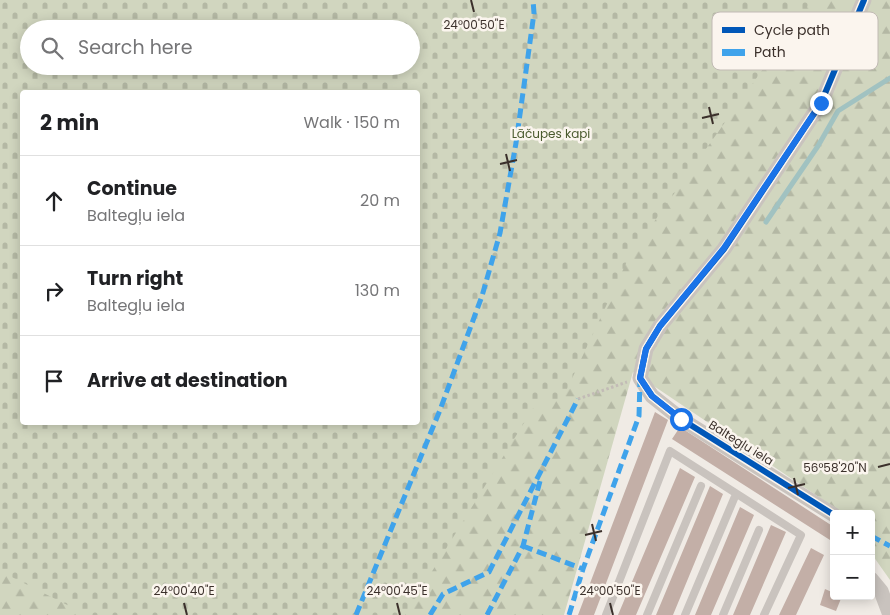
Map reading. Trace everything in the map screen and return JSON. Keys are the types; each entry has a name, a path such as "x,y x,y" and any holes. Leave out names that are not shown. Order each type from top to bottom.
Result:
{"street":[{"path":"859,12 864,0"},
{"path":"640,378 646,349 660,326 724,248 821,103 835,70"},
{"name":"Baltegļu iela","path":"640,378 652,396 681,419 830,512"},
{"path":"875,583 881,591 890,615"}],"lane":[{"path":"606,615 670,451 801,535 764,615"},
{"path":"648,615 701,486"},
{"path":"685,615 736,494"},
{"path":"723,615 759,530"}],"path":[{"path":"578,399 640,378"}],"green space":[{"name":"Lāčupes kapi","path":"0,0 890,0 890,580 875,559 875,510 838,510 633,372 564,615 0,615"},
{"name":"Lāčupes kapi","path":"0,0 812,0 803,12 712,12 712,70 762,70 629,257 561,402 540,397 405,615 87,615 0,571"}],"building":[{"path":"655,412 668,420 594,615 578,615"},
{"path":"680,427 830,524 830,540 672,439"},
{"path":"680,468 695,477 636,615 618,615"},
{"path":"710,486 723,494 673,615 656,615"},
{"path":"740,507 754,515 711,615 695,615"},
{"path":"771,525 786,532 750,615 733,615"},
{"path":"811,548 824,555 796,615 779,615"},
{"path":"825,589 830,591 830,600 840,600 836,611 820,605"}],"waterway":[{"path":"766,222 818,146 838,111 890,78"}],"marked path":[{"path":"356,615 440,410 482,296 500,233 516,143 534,13 533,0"},
{"path":"569,615 583,569 639,416 640,380"},
{"path":"430,615 443,594 489,572 578,399"},
{"path":"487,615 523,546 540,481"},
{"path":"875,538 890,546"},
{"path":"523,546 583,569"}],"cycle path":[{"path":"859,12 864,0"},
{"path":"830,512 681,419 652,396 640,378 646,349 660,326 724,249 821,103 835,70"}],"route":[{"path":"681,419 652,396 640,378 646,349 660,326 724,248 821,103"}]}
